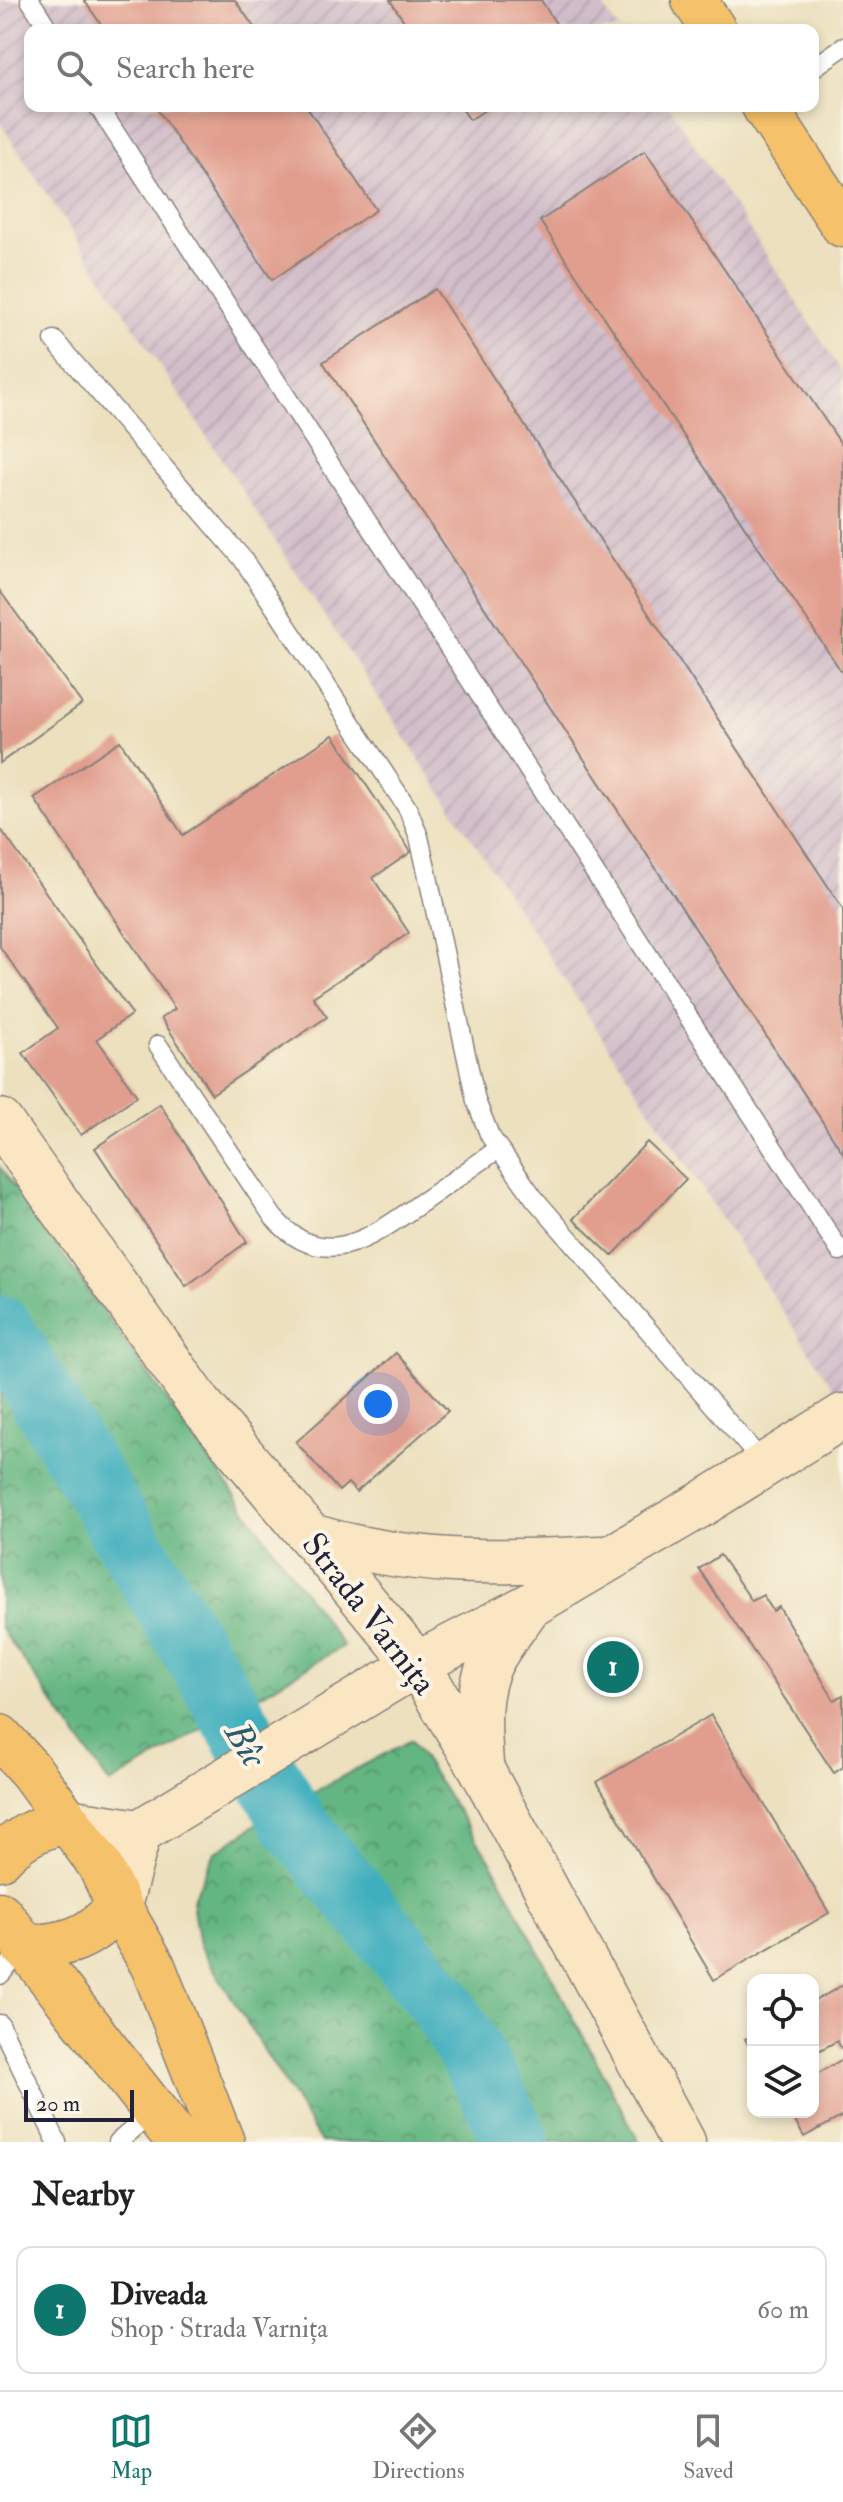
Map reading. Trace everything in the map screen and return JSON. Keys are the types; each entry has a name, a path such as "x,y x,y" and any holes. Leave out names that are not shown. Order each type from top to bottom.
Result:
{"main road":[{"path":"694,0 710,24"},
{"path":"768,112 843,225"},
{"path":"0,1737 31,1771 99,1864 153,1966 222,2142"},
{"path":"0,1858 20,1838 45,1826 67,1821"},
{"path":"8,1946 55,1946 83,1938 119,1906"},
{"path":"8,1946 166,2126"}],"street":[{"name":"Strada Varnița","path":"0,1121 199,1403 417,1664 481,1768 683,2142"},
{"path":"67,1821 153,1824 417,1664 529,1606 611,1558 843,1416"},
{"path":"310,1536 353,1548 437,1560 531,1562 611,1558"},
{"path":"481,1768 479,1714 482,1689 490,1664 529,1606"},
{"path":"119,1906 153,1824"}],"lane":[{"path":"30,0 45,24"},
{"path":"819,64 843,47"},
{"path":"102,112 840,1251"},
{"path":"54,340 242,558 408,809 419,837 476,1101 498,1149 534,1198 765,1465"},
{"path":"158,1045 274,1218 287,1233 305,1243 340,1247 373,1236 498,1149"},
{"path":"0,2024 57,2142"},
{"path":"118,2142 166,2126"}],"shaded area":[{"path":"0,0 599,0 615,24 24,24 24,112 673,112 843,373 843,1388 836,1392 0,123"}],"green space":[{"path":"0,1167 343,1646 110,1784 0,1627"},
{"path":"411,1740 492,1863 639,2142 321,2142 199,1945 192,1901 215,1853 268,1816"}],"building":[{"path":"84,0 235,0 252,24 101,24"},
{"path":"390,0 541,0 556,24 406,24"},
{"path":"159,112 310,112 376,210 272,280"},
{"path":"464,112 482,112 470,120"},
{"path":"645,151 843,447 843,674 540,221"},
{"path":"435,289 843,909 843,1153 323,362"},
{"path":"0,591 82,704 0,763"},
{"path":"333,735 411,852 373,878 409,933 313,997 327,1017 212,1094 161,1018 175,1009 34,798 120,741 183,835"},
{"path":"0,828 132,1014 97,1039 137,1096 81,1135 23,1053 58,1028 0,947"},
{"path":"160,1104 247,1242 186,1286 95,1148"},
{"path":"647,1142 686,1179 612,1256 573,1219"},
{"path":"396,1353 448,1411 356,1492 348,1483 339,1491 296,1442"},
{"path":"720,1555 752,1601 763,1595 773,1611 779,1607 834,1700 843,1695 843,1767 834,1773 699,1569"},
{"path":"711,1715 829,1913 714,1980 597,1782"},
{"path":"843,1985 843,2051 837,2041 819,2051 819,1999"},
{"path":"843,2059 843,2116 804,2137 793,2118 819,2118 819,2073"}],"waterway":[{"name":"Bîc","path":"0,1328 216,1686 295,1824 439,1999 517,2142"}],"place":[{"name":"Diveada","path":"613,1667"}]}
